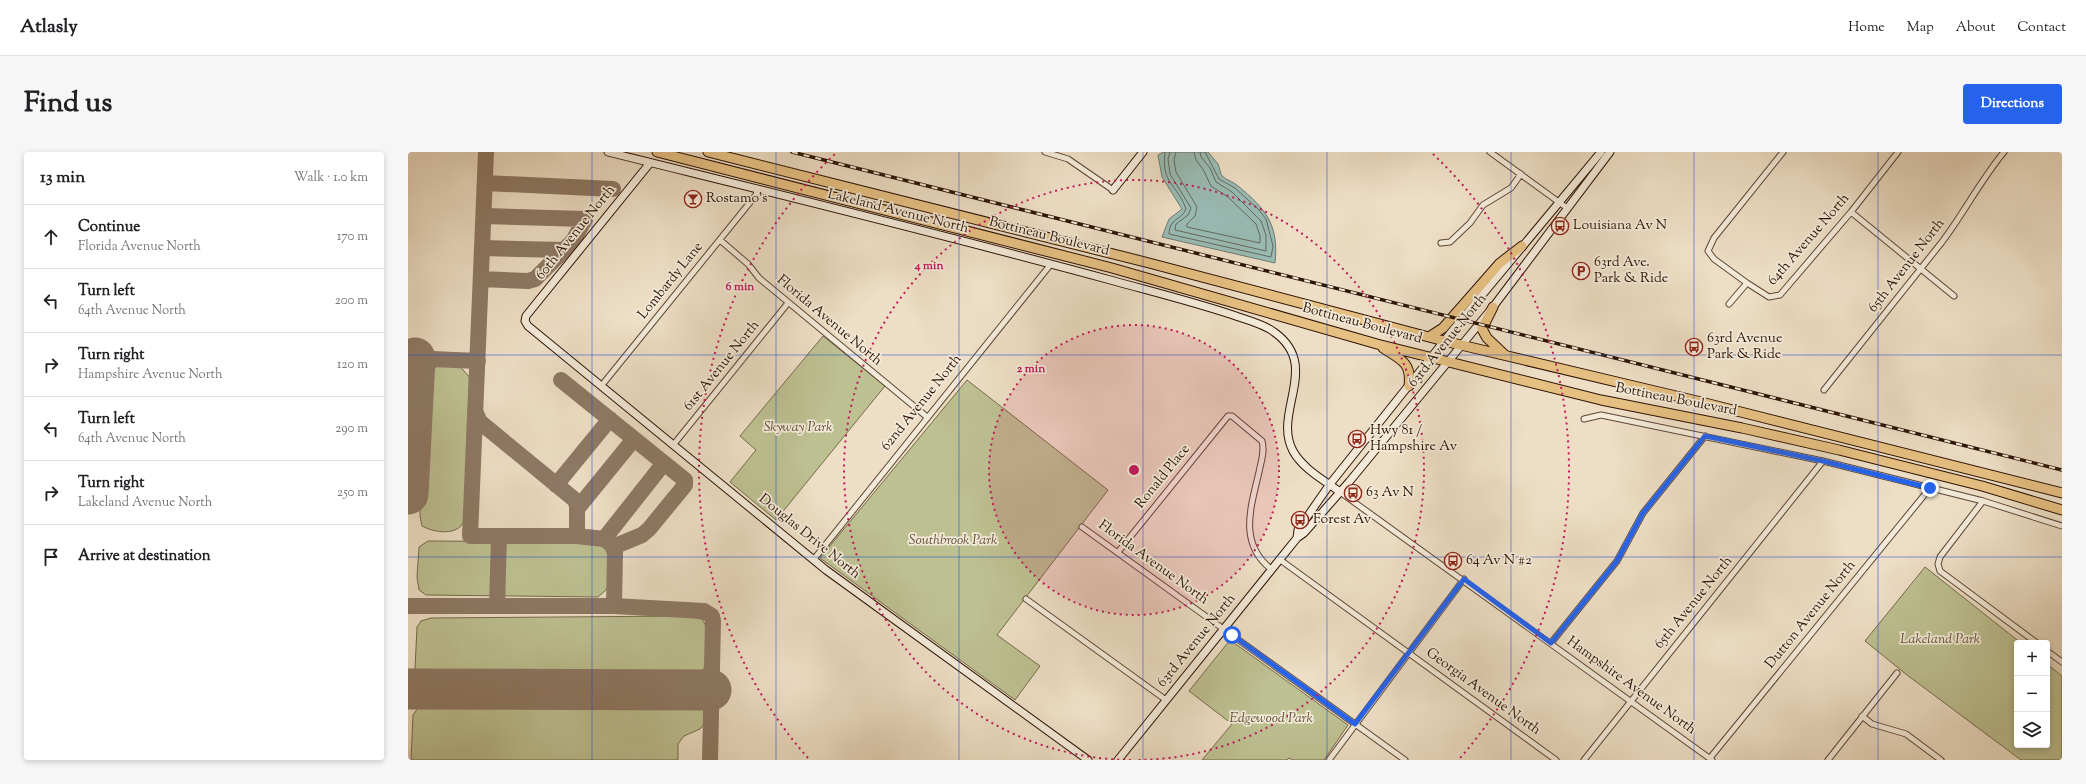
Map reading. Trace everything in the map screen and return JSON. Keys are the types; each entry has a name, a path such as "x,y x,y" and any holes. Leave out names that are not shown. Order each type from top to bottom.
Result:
{"highway":[{"name":"Bottineau Boulevard","path":"657,152 1112,268 1377,344 1601,400 1742,428 1840,450 1982,486 2062,510"},
{"name":"Bottineau Boulevard","path":"708,152 1149,263 1444,341 1701,402 2062,493"},
{"path":"1429,337 1443,328 1500,263 1522,246"},
{"path":"1493,307 1482,329 1487,338 1506,356"},
{"path":"1377,344 1406,364 1410,376 1409,386"}],"street":[{"name":"Lakeland Avenue North","path":"608,152 1051,264 1202,305 1259,324 1275,333 1291,352 1296,370 1295,390 1288,421 1290,445 1300,461 1340,492"},
{"path":"1045,152 1068,159 1113,190 1143,152"},
{"path":"1490,152 1567,208"},
{"name":"63rd Avenue North","path":"1297,538 1298,530 1330,484 1444,341 1601,152"},
{"name":"63rd Avenue North","path":"1118,760 1279,559 1340,492 1493,307 1610,152"},
{"path":"1747,283 1714,259 1708,252 1714,238 1783,152"},
{"name":"64th Avenue North","path":"1729,304 1747,283 1769,297 1780,295 1851,212 1898,152"},
{"name":"65th Avenue North","path":"1824,390 1921,270 1952,229 1976,188 2004,152"},
{"name":"60th Avenue North","path":"525,321 526,316 650,162"},
{"path":"1441,243 1450,242 1470,223 1483,205 1511,188 1521,174"},
{"name":"Lombardy Lane","path":"602,385 756,195 757,190"},
{"path":"1851,212 1954,296"},
{"name":"Florida Avenue North","path":"720,240 748,264 759,278 788,303 927,418"},
{"name":"62nd Avenue North","path":"814,559 1051,264"},
{"name":"61st Avenue North","path":"674,444 788,303"},
{"name":"Douglas Drive North","path":"525,321 528,326 602,385 826,570 1088,760"},
{"path":"1584,419 1601,415 1823,461 1983,501 2062,526"},
{"name":"Ronald Place","path":"1118,552 1228,416 1232,416 1262,441 1263,454 1249,521 1255,551 1259,558 1271,569"},
{"path":"1551,643 1617,561 1643,513 1705,436"},
{"name":"65th Avenue North","path":"1584,760 1823,461"},
{"name":"Dutton Avenue North","path":"1711,759 1930,488"},
{"name":"Hampshire Avenue North","path":"1340,492 1464,579 1711,759"},
{"path":"1983,501 1940,557 1938,564 1940,571 2033,640"},
{"name":"Florida Avenue North","path":"1082,527 1405,760"},
{"name":"Georgia Avenue North","path":"1279,559 1556,760"},
{"path":"1329,760 1464,579"},
{"path":"1026,599 1166,700"},
{"path":"2050,653 2062,662"},
{"path":"1828,760 1897,673"},
{"path":"1862,716 1872,724 1906,734 1942,760"}],"green space":[{"name":"Skyway Park","path":"823,336 885,386 776,520 730,482 756,450 740,436"},
{"path":"439,364 458,364 470,378 464,521 457,529 446,532 433,530 422,526 420,516 425,377"},
{"name":"Southbrook Park","path":"967,380 1108,490 997,635 1040,666 1015,700 820,558"},
{"path":"428,541 598,542 607,551 609,556 610,570 607,589 598,597 426,595 419,590 417,577 419,547"},
{"name":"Lakeland Park","path":"1925,567 2017,640 2014,640 2014,748 2050,748 2050,666 2062,676 2062,760 2021,760 1907,675 1865,641"},
{"path":"685,616 702,619 707,631 707,658 705,666 698,677 428,678 420,675 415,669 417,627 421,621 431,618"},
{"name":"Edgewood Park","path":"1230,640 1348,725 1324,760 1292,760 1289,758 1287,760 1202,760 1232,724 1189,691"},
{"path":"434,701 696,701 705,707 705,723 700,729 684,736 678,744 678,760 411,760 413,715 421,704"}],"water":[{"path":"1163,152 1208,152 1218,164 1222,176 1248,194 1263,210 1275,238 1275,263 1162,237 1169,219 1182,209 1162,177 1158,155"}],"taxiway":[{"path":"486,152 470,536 577,536 604,539 611,544 615,552 614,606"},
{"path":"485,183 613,189"},
{"path":"481,279 528,281 535,279 573,241 585,219 484,216"},
{"path":"482,248 564,250"},
{"path":"408,358 478,361"},
{"path":"561,380 685,480 685,485 649,529 642,535 613,547"},
{"path":"475,411 480,422 575,500 577,506 577,536"},
{"path":"556,485 610,419"},
{"path":"577,509 634,439"},
{"path":"604,539 664,463"},
{"path":"497,606 499,536"},
{"path":"408,606 614,606 704,611 712,616 713,621 710,760"}],"runway":[{"path":"408,494 415,358"},
{"path":"408,689 711,690"}],"railway":[{"path":"792,152 2062,470"}],"place":[{"name":"Rostamo's","path":"693,199"},
{"name":"Louisiana Av N","path":"1560,226"},
{"name":"63rd Ave. Park & Ride","path":"1581,271"},
{"name":"63rd Avenue Park & Ride","path":"1694,347"},
{"name":"Hwy 81 / Hampshire Av","path":"1357,439"},
{"name":"63 Av N","path":"1353,493"},
{"name":"Forest Av","path":"1300,520"},
{"name":"64 Av N #2","path":"1453,561"}],"route":[{"path":"1232,635 1355,724 1464,579 1551,643 1617,561 1643,513 1705,436 1823,461 1930,488"}]}
